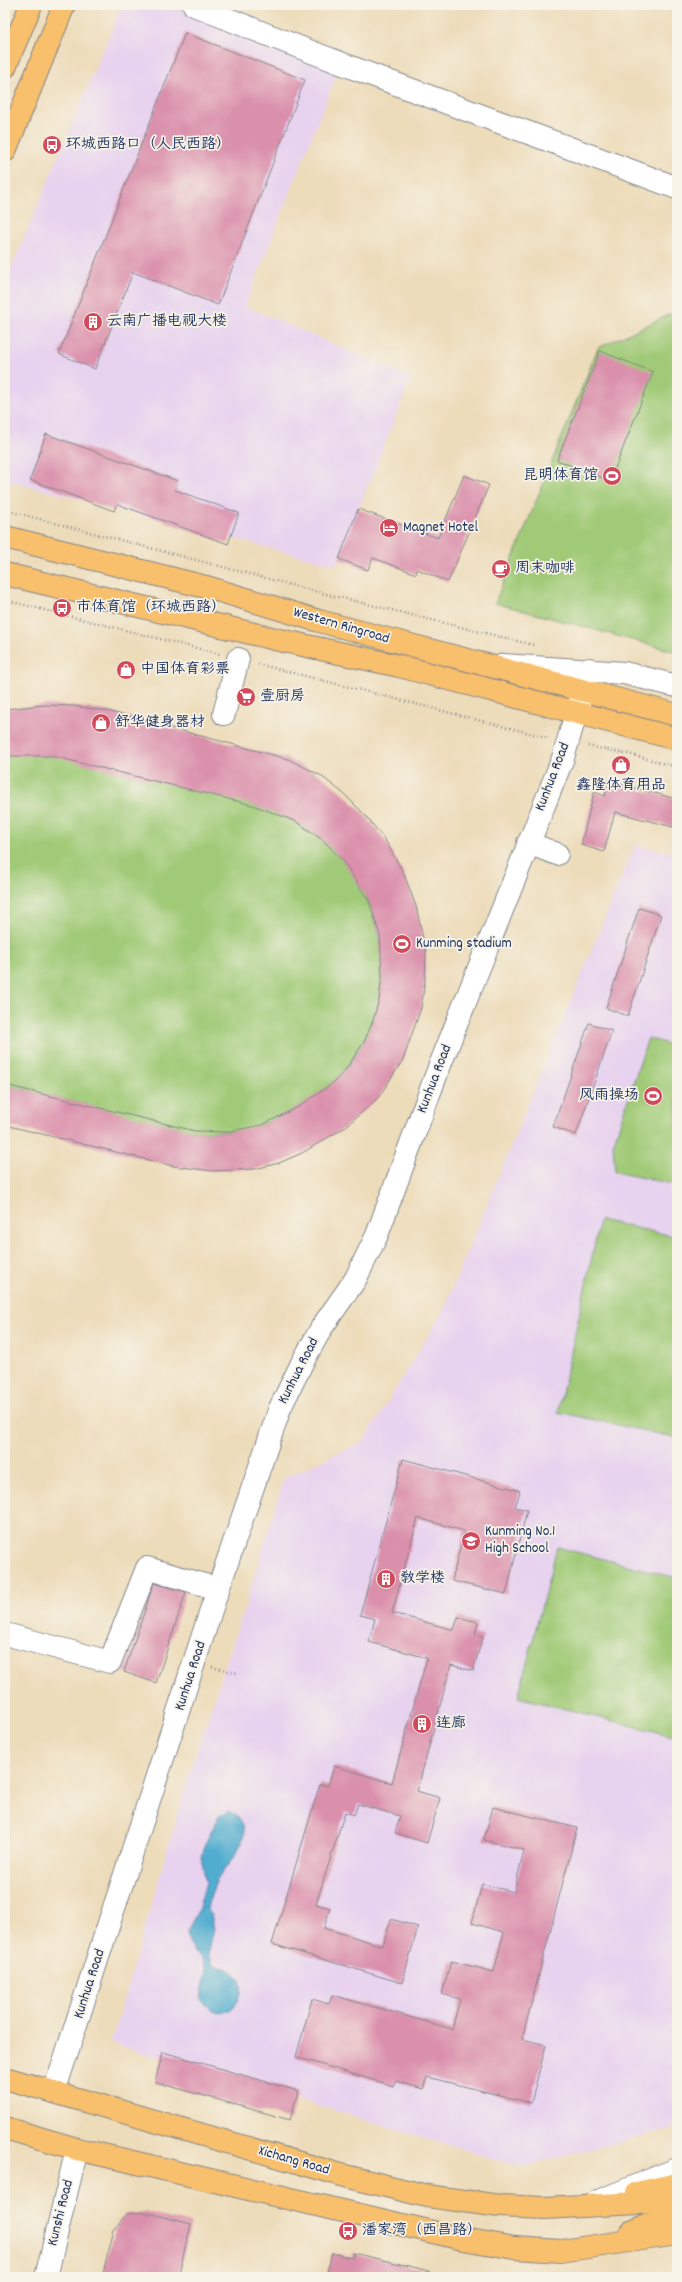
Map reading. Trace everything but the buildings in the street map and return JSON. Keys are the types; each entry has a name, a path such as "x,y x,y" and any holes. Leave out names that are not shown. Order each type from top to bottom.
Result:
{"main road":[{"path":"5,67 31,5"},
{"path":"5,151 64,5"},
{"name":"Western Ringroad","path":"5,537 210,588 319,621 488,664 677,715"},
{"name":"Western Ringroad","path":"5,574 267,638 399,666 677,739"},
{"name":"Xichang Road","path":"5,2078 345,2176 427,2196 507,2207 544,2208 677,2201"},
{"path":"5,2128 77,2149 463,2239 514,2248 553,2250 591,2247 677,2234"},
{"name":"Xichang Road","path":"589,2205 677,2184"},
{"path":"591,2247 677,2214"}],"street":[{"path":"194,5 301,49 528,131 677,188"},
{"path":"224,714 238,659"},
{"path":"488,664 589,669 624,673 677,686"},
{"name":"Kunhua Road","path":"54,2092 218,1589 280,1408 322,1327 355,1280 376,1235 438,1070 567,742 589,669"},
{"path":"528,843 557,854"},
{"path":"5,1634 110,1662 147,1568 218,1589"},
{"name":"Kunshi Road","path":"46,2277 77,2149"},
{"path":"589,2205 677,2169"},
{"path":"591,2247 677,2245"}],"path":[{"path":"5,510 326,594 537,646"},
{"path":"5,600 534,735 633,755 677,767"}],"shaded area":[{"path":"122,5 169,5 338,71 245,306 411,378 336,565 5,480 5,283"},
{"name":"Kunming No.1 High School","path":"635,845 677,854 677,2127 522,2167 111,2043 193,1762 246,1604 284,1478 364,1441 443,1311"}],"green space":[{"name":"昆明体育馆","path":"677,311 677,652 495,603 598,348"},
{"path":"5,756 62,757 72,759 236,800 285,817 307,829 325,842 353,874 372,910 381,949 381,987 371,1024 353,1059 325,1088 289,1112 254,1127 242,1130 218,1132 177,1128 5,1085"},
{"name":"风雨操场","path":"648,1038 677,1047 677,1185 615,1172 613,1145"},
{"path":"600,1220 677,1237 677,1438 558,1412"},
{"path":"557,1547 677,1578 677,1737 518,1697"}],"water":[{"path":"229,1811 239,1818 244,1827 243,1836 240,1846 215,1884 207,1908 212,1918 214,1929 208,1954 213,1966 227,1969 236,1975 241,1983 241,1992 233,2007 227,2011 219,2012 212,2009 201,2000 206,1972 202,1958 194,1952 189,1942 187,1931 198,1911 206,1882 201,1857 204,1846 219,1816"}],"place":[{"name":"环城西路口（人民西路）","path":"52,145"},
{"name":"云南广播电视大楼","path":"93,322"},
{"name":"昆明体育馆","path":"612,476"},
{"name":"Magnet Hotel","path":"389,528"},
{"name":"周末咖啡","path":"501,569"},
{"name":"市体育馆（环城西路）","path":"62,608"},
{"name":"中国体育彩票","path":"126,670"},
{"name":"壹厨房","path":"246,697"},
{"name":"舒华健身器材","path":"101,723"},
{"name":"鑫隆体育用品","path":"621,765"},
{"name":"Kunming stadium","path":"402,944"},
{"name":"风雨操场","path":"653,1096"},
{"name":"Kunming No.1 High School","path":"471,1541"},
{"name":"教学楼","path":"386,1579"},
{"name":"连廊","path":"422,1724"},
{"name":"潘家湾（西昌路）","path":"348,2231"}]}
